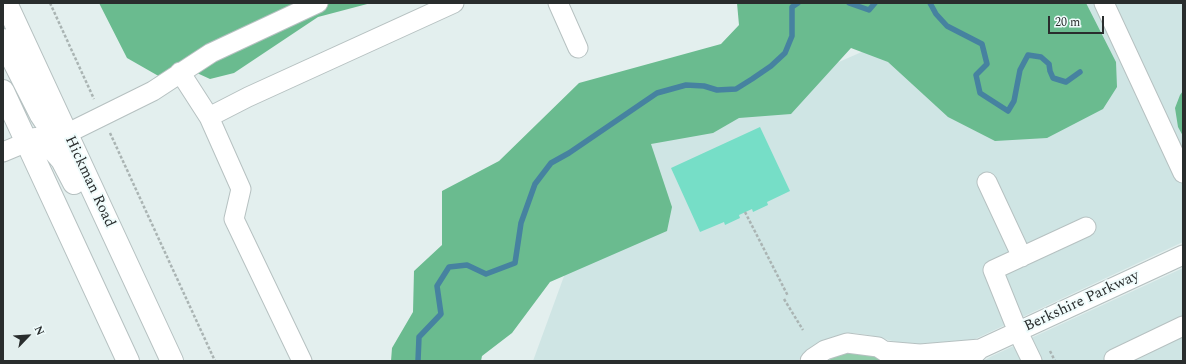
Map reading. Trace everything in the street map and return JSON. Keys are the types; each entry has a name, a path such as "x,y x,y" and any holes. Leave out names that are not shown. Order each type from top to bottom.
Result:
{"highway":[{"name":"Hickman Road","path":"6,3 172,361"},
{"path":"3,40 34,103 49,127 57,134 66,134"},
{"path":"3,91 128,361"},
{"path":"27,142 35,139 42,140 56,152 68,170 156,361"}],"street":[{"path":"66,134 153,91 211,53 318,3"},
{"path":"209,117 248,97 454,3"},
{"path":"558,3 578,48"},
{"path":"1104,3 1183,173"},
{"path":"180,72 209,117 242,189 234,219 302,361"},
{"path":"3,152 27,142"},
{"path":"987,182 1022,257"},
{"path":"1032,361 1018,332 993,270 1086,227"},
{"name":"Berkshire Parkway","path":"810,361 812,358 825,350 847,343 878,347 891,356 920,354 974,355 1018,332 1183,255"},
{"path":"1114,359 1183,326"}],"path":[{"path":"50,3 216,361"},
{"path":"745,212 788,296"},
{"path":"784,299 803,330"},
{"path":"1050,352 1055,361"}],"shaded area":[{"path":"974,3 1183,3 1183,242 975,339 960,344 945,346 900,343 869,335 854,333 840,335 826,340 813,347 798,361 533,361 605,164"},
{"path":"1183,268 1183,361 983,361 992,356"}],"green space":[{"path":"99,3 371,3 318,17 234,73 210,79 186,68 162,78 127,58"},
{"path":"737,3 1086,3 1116,62 1117,87 1103,109 1047,138 995,141 948,117 888,62 851,48 791,114 739,118 713,133 651,144 672,207 667,231 550,282 512,333 482,356 481,361 391,361 392,348 413,312 414,271 442,245 442,191 499,161 579,83 721,44 739,25"},
{"path":"1183,91 1183,136 1178,127 1175,108"},
{"path":"863,353 875,356 884,361 827,361 838,355"}],"building":[{"path":"760,127 790,191 767,202 768,205 753,212 752,209 739,215 740,218 725,225 724,222 700,232 671,168"}],"waterway":[{"path":"418,361 419,337 441,314 437,286 449,267 467,265 486,274 515,263 521,223 535,184 551,163 569,153 657,93 686,85 704,86 717,90 736,89 752,79 771,66 785,53 792,36 792,7 798,3"},
{"path":"849,3 869,10 875,3"},
{"path":"930,3 936,14 947,26 982,44 987,64 976,75 980,93 1008,111 1014,101 1020,70 1028,55 1041,57 1049,64 1053,78 1066,82 1080,72"}]}
